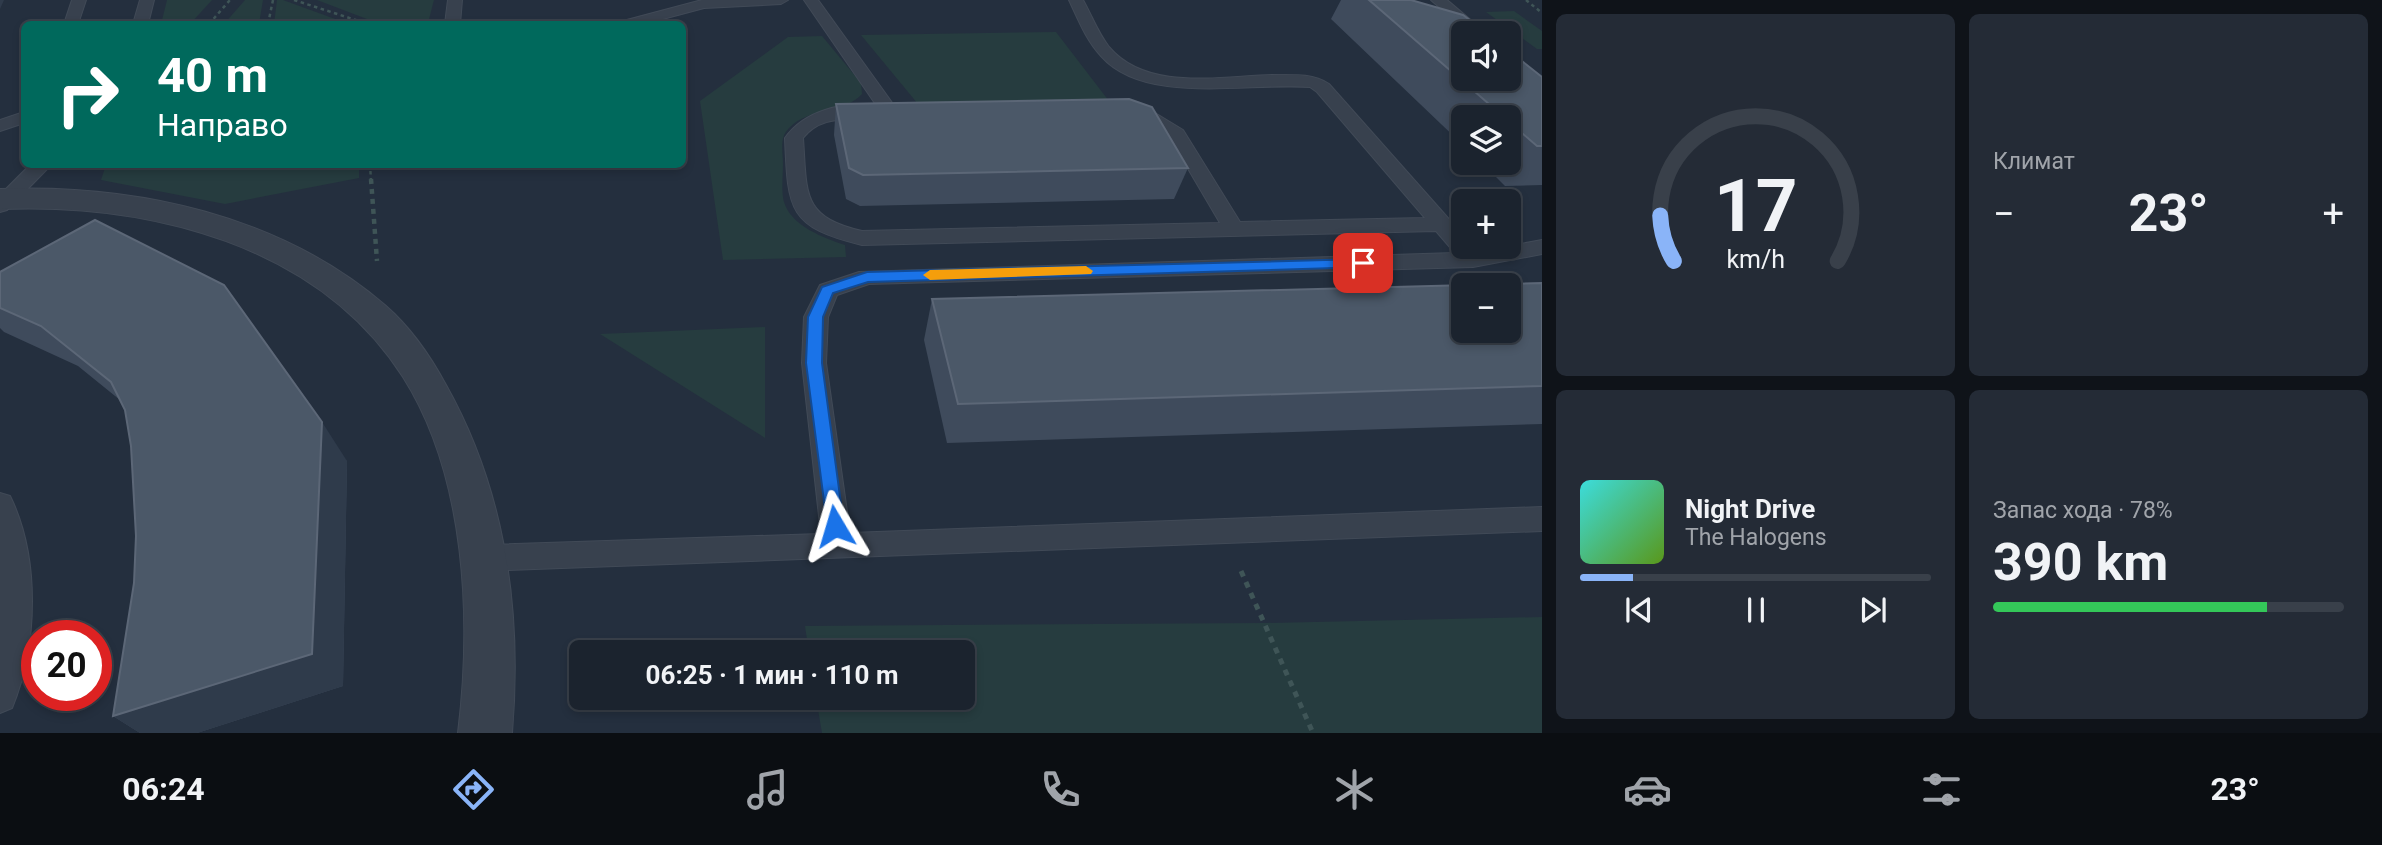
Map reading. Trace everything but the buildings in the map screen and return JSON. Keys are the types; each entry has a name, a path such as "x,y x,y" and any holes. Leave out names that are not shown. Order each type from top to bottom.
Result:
{"street":[{"path":"2,201 77,201 137,207 192,218 244,234 292,255 336,281 376,315 411,356 441,404 465,463 482,534 490,620 485,733"}],"lane":[{"path":"72,21 79,0"},
{"path":"142,21 147,0"},
{"path":"453,21 455,0"},
{"path":"638,21 703,2 781,0"},
{"path":"811,0 896,111 825,116 805,125 794,138 798,201 806,213 819,223 846,235 862,238 1442,224"},
{"path":"1076,0 1099,44 1110,58 1129,72 1156,79 1181,81 1314,82 1323,88 1473,260"},
{"path":"1438,0 1463,21"},
{"path":"1107,109 1149,117 1177,134 1234,229"},
{"path":"0,126 21,118"},
{"path":"2,201 39,168"},
{"path":"837,547 814,363 816,317 828,290 867,277 1473,260 1542,247"},
{"path":"0,505 9,524 18,573 13,634 0,696"},
{"path":"484,558 1542,520"}],"path":[{"path":"212,21 230,0"},
{"path":"269,21 273,0"},
{"path":"294,0 359,21"},
{"path":"1526,0 1542,13"},
{"path":"357,299 373,284 377,271 370,168"},
{"path":"1223,532 1313,733"}],"green space":[{"path":"167,0 212,0 193,21 162,21"},
{"path":"245,0 263,0 260,21 227,21"},
{"path":"277,0 283,0 341,21 274,21"},
{"path":"317,0 434,0 429,21 372,21"},
{"path":"1514,11 1542,31 1542,49 1537,49 1521,37 1521,21 1498,21 1486,12"},
{"path":"1056,32 1109,101 918,104 861,35"},
{"path":"822,36 861,83 862,94 846,105 806,117 789,128 782,145 783,193 784,202 794,218 809,230 845,245 846,257 723,260 700,101 788,37"},
{"path":"105,168 359,168 359,178 225,204 101,180"},
{"path":"765,327 765,438 600,334"},
{"path":"1542,617 1542,733 822,733 818,710 975,710 975,640 807,640 805,626 1265,623"}],"slow traffic":[{"path":"930,275 1086,271"}],"route":[{"path":"835,526 814,363 816,317 828,290 867,277 1363,263"}]}
